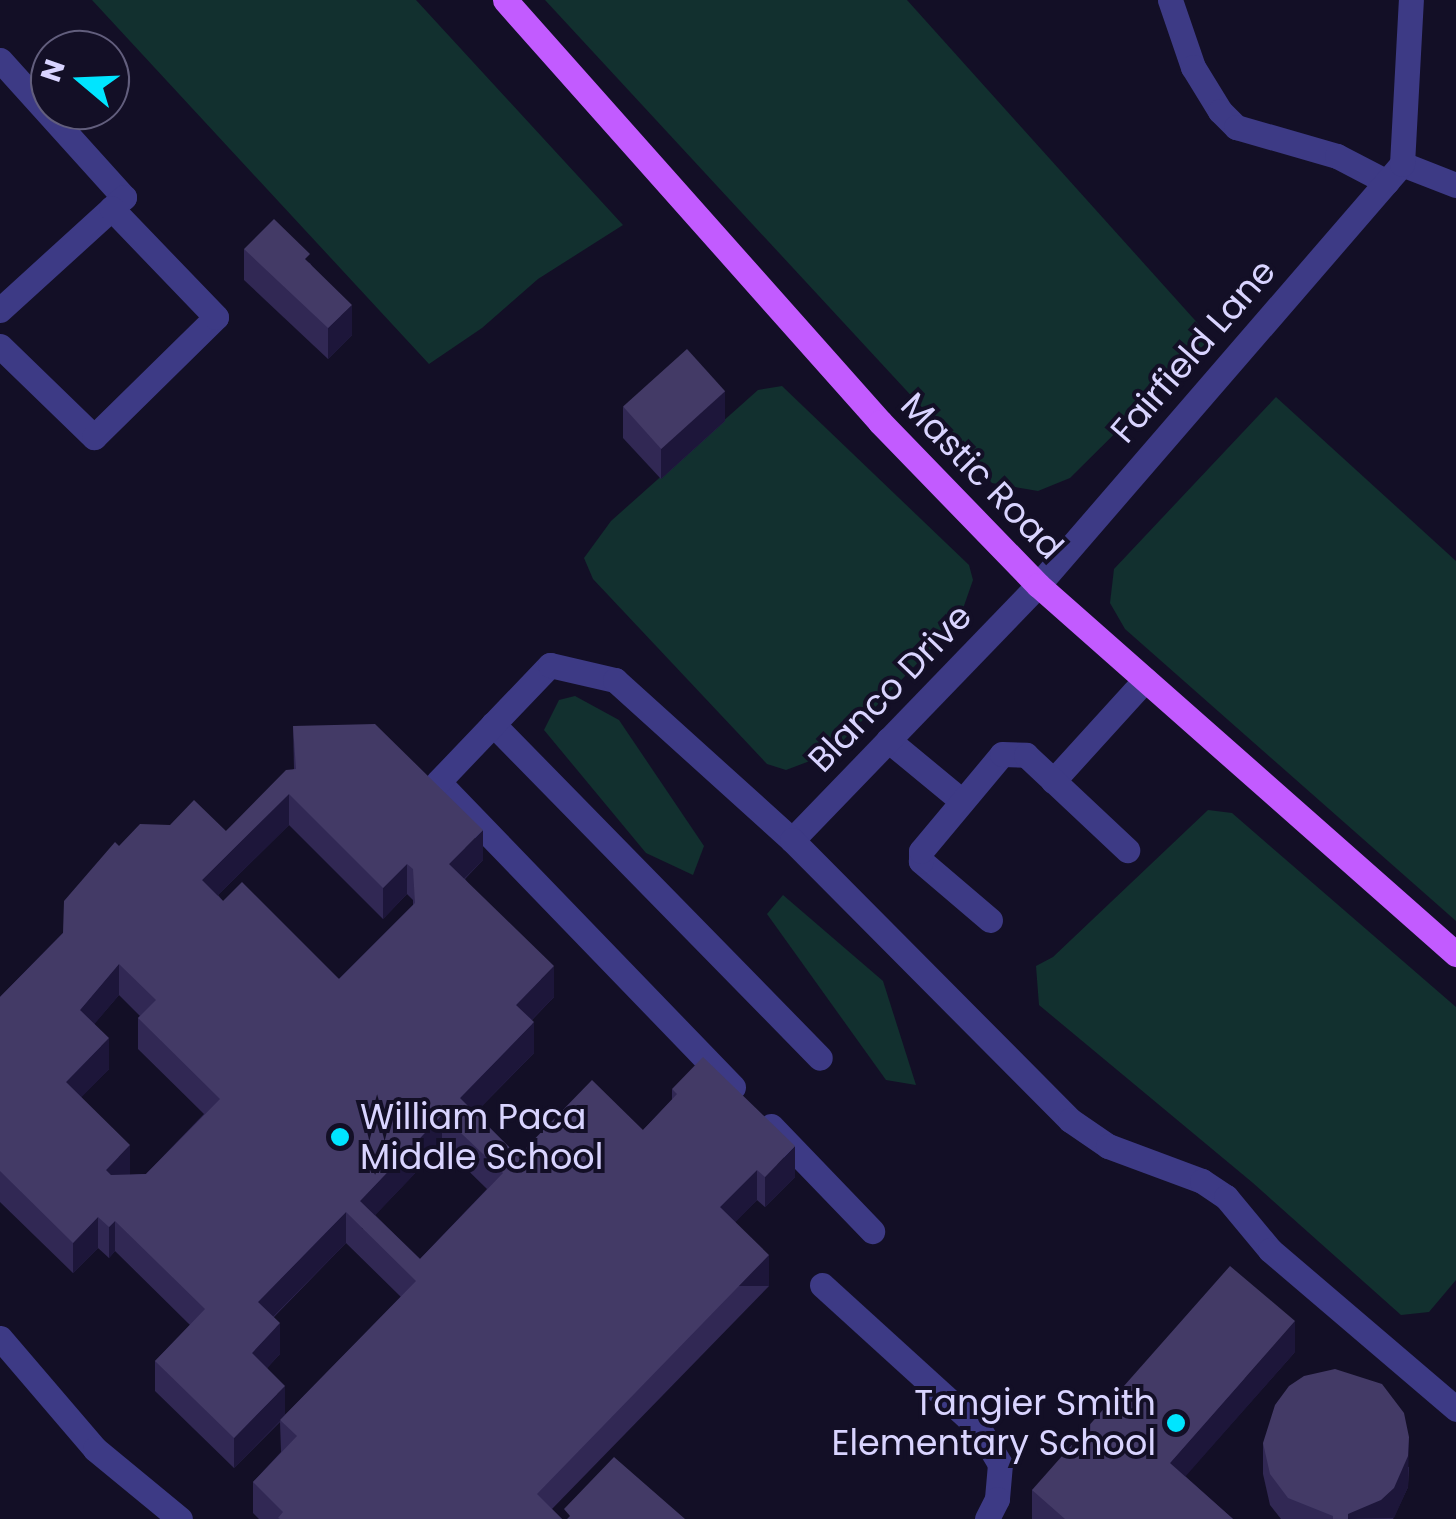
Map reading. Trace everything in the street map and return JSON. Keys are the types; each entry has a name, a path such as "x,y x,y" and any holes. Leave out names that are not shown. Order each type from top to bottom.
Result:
{"main road":[{"name":"Mastic Road","path":"504,0 880,422 1038,584 1456,954"}],"street":[{"path":"1170,0 1193,67 1220,112 1236,127 1394,173 1456,185"},
{"path":"1394,173 1411,0"},
{"path":"0,60 124,196 0,310"},
{"name":"Fairfield Lane","path":"1038,584 1394,173"},
{"path":"0,346 94,437 216,317 112,208"},
{"name":"Blanco Drive","path":"792,840 1038,584"},
{"path":"872,1232 438,782 550,665 615,680 792,840 1070,1120 1108,1146 1202,1181 1226,1197 1270,1250 1456,1410"},
{"path":"1054,781 1145,680"},
{"path":"493,724 820,1058"},
{"path":"888,740 962,801"},
{"path":"990,920 922,861 921,851 1002,754 1026,755 1127,850"},
{"path":"822,1284 978,1427 1000,1464 997,1499 987,1519"},
{"path":"0,1338 95,1449 180,1519"}],"green space":[{"path":"92,0 416,0 623,225 538,279 482,328 429,364 130,41 130,30 120,30"},
{"path":"545,0 907,0 1211,338 1070,478 1038,491 992,483"},
{"path":"782,386 969,565 973,580 959,620 831,753 786,770 767,764 593,579 584,558 611,521 758,390"},
{"path":"1276,397 1456,561 1456,921 1125,629 1110,603 1114,569"},
{"path":"575,696 619,720 704,846 693,875 646,853 544,730 559,700"},
{"path":"1208,810 1232,813 1456,1007 1456,1280 1429,1312 1401,1315 1253,1183 1039,1005 1036,966 1053,957"},
{"path":"783,895 883,981 916,1085 886,1080 767,914"}],"building":[{"path":"274,219 310,254 305,259 352,305 328,328 244,249"},
{"path":"687,349 725,391 661,449 623,407"},
{"name":"William Paca Middle School","path":"375,724 483,830 449,864 554,966 516,1005 534,1022 460,1098 518,1156 592,1080 643,1130 677,1094 672,1089 703,1057 795,1146 765,1177 757,1170 720,1207 769,1255 537,1494 562,1519 278,1518 283,1512 253,1482 297,1436 280,1420 416,1281 346,1212 258,1302 280,1323 252,1353 285,1386 234,1438 155,1361 205,1309 115,1221 109,1227 98,1217 73,1243 0,1171 0,997 63,933 64,901 115,842 119,846 140,824 170,825 194,800 226,831 286,770 296,769 293,726","holes":["289,794 383,888 407,864 413,869 415,903 339,979 242,882 223,901 202,880","119,964 156,1000 138,1018 220,1099 146,1174 111,1175 106,1170 130,1145 66,1082 109,1038 80,1010","442,1115 503,1173 420,1259 360,1201"]},
{"name":"Tangier Smith Elementary School","path":"1230,1266 1295,1321 1170,1463 1233,1519 1065,1519 1032,1490"},
{"path":"1335,1369 1382,1384 1404,1413 1409,1437 1408,1456 1394,1488 1381,1500 1348,1514 1348,1519 1333,1519 1288,1498 1270,1474 1263,1443 1275,1405 1289,1386 1304,1376"},
{"path":"614,1457 685,1519 567,1519 570,1516 564,1509"}],"place":[{"name":"William Paca Middle School","path":"340,1137"},
{"name":"Tangier Smith Elementary School","path":"1176,1423"}]}
